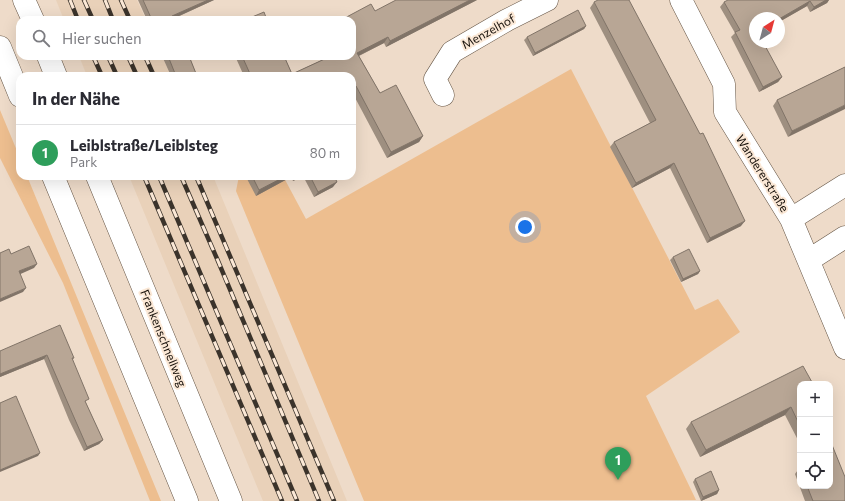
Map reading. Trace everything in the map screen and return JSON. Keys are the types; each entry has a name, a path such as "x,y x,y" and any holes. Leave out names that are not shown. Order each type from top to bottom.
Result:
{"main road":[{"path":"24,0 31,16"},
{"name":"Menzelhof","path":"443,95 435,79 452,52 507,20 547,0"},
{"name":"Wandererstraße","path":"681,0 724,84 725,112 791,219 845,348"},
{"path":"0,47 16,86"},
{"path":"50,60 54,72"},
{"path":"55,180 187,501"},
{"name":"Frankenschnellweg","path":"99,180 231,501"},
{"path":"791,219 845,185"},
{"path":"809,260 845,237"}],"shaded area":[{"path":"56,0 137,0 144,16 62,16"},
{"path":"81,60 164,60 169,72 85,72"},
{"path":"571,69 695,310 718,299 740,332 646,396 696,500 364,501 236,191 238,180 285,180 306,219"},
{"path":"0,110 16,148 16,180 29,180 161,501 150,501 63,283 0,158"},
{"path":"131,180 215,180 347,501 263,501"}],"building":[{"path":"143,0 208,0 172,16 150,16"},
{"path":"396,0 470,0 390,41 388,37 357,53 380,93 396,85 423,136 391,152 356,86 356,72 296,72 322,60 356,60 356,16 348,16 371,4 375,11"},
{"path":"598,0 629,0 700,134 703,133 745,221 710,238 674,163 636,183 614,142 656,120 594,2"},
{"path":"728,0 826,0 814,7 810,1 785,16 785,12 749,12 749,48 766,48 782,77 763,87 735,32 740,30 724,2"},
{"path":"578,10 586,26 535,53 527,37"},
{"path":"264,12 266,16 254,16"},
{"path":"170,60 191,60 195,72 174,72"},
{"path":"244,60 286,60 291,72 249,72"},
{"path":"845,67 845,105 792,131 777,100"},
{"path":"254,180 278,180 259,190"},
{"path":"312,180 336,180 337,182 318,192"},
{"path":"29,246 37,264 19,271 26,288 0,299 0,253 9,249 11,254"},
{"path":"689,249 700,271 683,279 673,257"},
{"path":"60,325 89,399 85,401 103,440 87,447 47,355 0,374 0,351"},
{"path":"803,366 811,381 797,381 797,420 791,407 706,450 691,422"},
{"path":"16,396 40,453 0,470 0,403"},
{"path":"833,447 845,477 845,501 813,501 808,489 833,489"},
{"path":"711,471 719,490 703,497 695,479"}],"railway":[{"path":"70,0 76,16"},
{"path":"84,0 91,16"},
{"path":"105,0 111,16"},
{"path":"121,0 128,16"},
{"path":"95,60 100,72"},
{"path":"110,60 115,72"},
{"path":"130,60 135,72"},
{"path":"147,60 152,72"},
{"path":"146,180 282,501"},
{"path":"161,180 297,501"},
{"path":"183,180 319,501"},
{"path":"198,180 334,501"}],"place":[{"name":"Leiblstraße/Leiblsteg","path":"618,480"}]}
